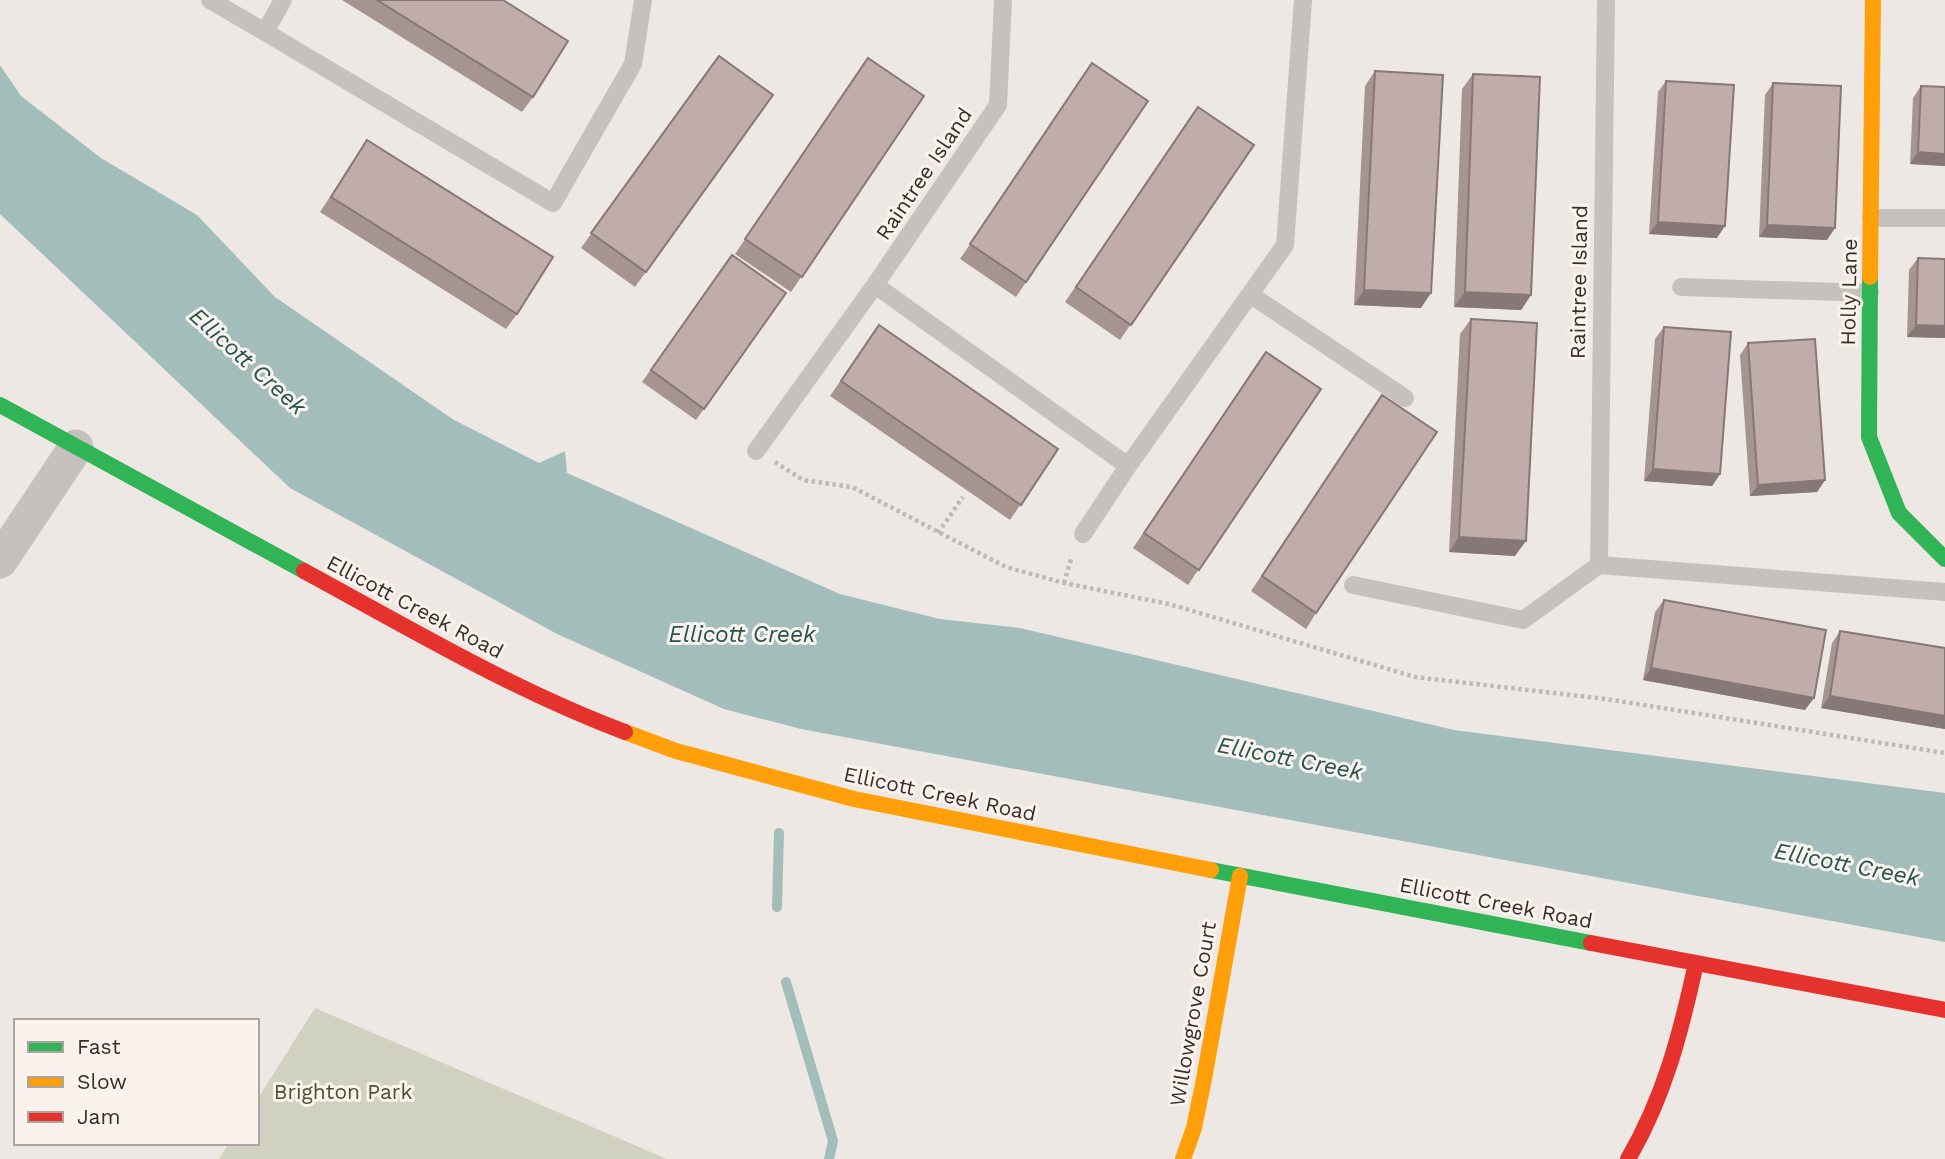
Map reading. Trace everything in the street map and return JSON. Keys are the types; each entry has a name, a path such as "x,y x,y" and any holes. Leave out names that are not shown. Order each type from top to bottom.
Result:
{"street":[{"name":"Holly Lane","path":"1873,0 1869,437 1899,513 1945,559"},
{"name":"Ellicott Creek Road","path":"0,405 483,668 567,710 676,751 854,799 1240,876 1945,1010"},
{"path":"0,561 76,447"},
{"name":"Willowgrove Court","path":"1183,1159 1194,1128 1202,1091 1240,876"},
{"path":"1628,1159 1659,1099 1678,1048 1696,963"}],"lane":[{"path":"210,0 552,203 633,64 643,0"},
{"path":"265,32 283,0"},
{"name":"Raintree Island","path":"757,451 998,105 1003,0"},
{"path":"1078,541 1284,244 1303,0"},
{"name":"Raintree Island","path":"1599,565 1606,0"},
{"path":"1871,218 1945,218"},
{"path":"875,285 1128,466"},
{"path":"1681,288 1870,293"},
{"path":"1251,295 1405,398"},
{"path":"1353,585 1523,620 1599,565 1945,592"}],"path":[{"path":"757,451 803,480 852,487 1006,567 1064,583 1169,604 1415,677 1606,699 1945,753"},
{"path":"937,533 963,497"},
{"path":"1064,583 1078,541"}],"green space":[{"name":"Brighton Park","path":"315,1008 667,1159 219,1159 228,1145 259,1145 259,1097"}],"water":[{"name":"Ellicott Creek","path":"0,65 21,96 101,158 197,215 275,297 454,420 539,463 565,451 567,473 840,594 940,619 1020,628 1454,730 1945,793 1945,942 801,729 724,709 557,634 290,488 0,214"}],"building":[{"path":"377,0 503,0 568,41 533,97"},
{"path":"719,56 773,95 646,272 591,233"},
{"path":"868,58 924,96 802,277 745,239"},
{"path":"1092,63 1148,101 1026,282 970,244"},
{"path":"1375,71 1443,75 1431,293 1364,290"},
{"path":"1473,74 1540,77 1531,295 1465,292"},
{"path":"1666,81 1734,85 1725,226 1658,222"},
{"path":"1773,83 1841,86 1835,228 1767,225"},
{"path":"1921,86 1945,87 1945,154 1918,152"},
{"path":"1198,107 1254,145 1131,325 1076,287"},
{"path":"367,140 553,257 517,314 331,197"},
{"path":"732,255 786,293 704,409 651,370"},
{"path":"1918,258 1945,259 1945,326 1916,325"},
{"path":"1471,319 1537,323 1526,541 1459,537"},
{"path":"879,325 1058,449 1021,505 841,381"},
{"path":"1664,327 1731,332 1720,474 1653,469"},
{"path":"1815,339 1825,480 1758,485 1748,343"},
{"path":"1266,352 1321,389 1199,570 1144,533"},
{"path":"1382,395 1437,432 1316,613 1262,576"},
{"path":"1664,600 1826,630 1814,698 1651,668"},
{"path":"1840,631 1945,648 1945,716 1830,696"}],"waterway":[{"path":"777,907 779,833"},
{"path":"786,982 833,1141 829,1159"}],"traffic: fast":[{"path":"1870,277 1869,437 1899,513 1945,559"},
{"path":"0,405 304,571"},
{"path":"1211,870 1591,943"}],"traffic: slow":[{"path":"1870,277 1873,0"},
{"path":"625,732 676,751 854,799 1211,870"},
{"path":"1183,1159 1194,1128 1204,1079 1240,876"}],"traffic: jam":[{"path":"304,571 502,678 625,732"},
{"path":"1591,943 1945,1010"},
{"path":"1628,1159 1652,1112 1670,1064 1696,963"}]}
